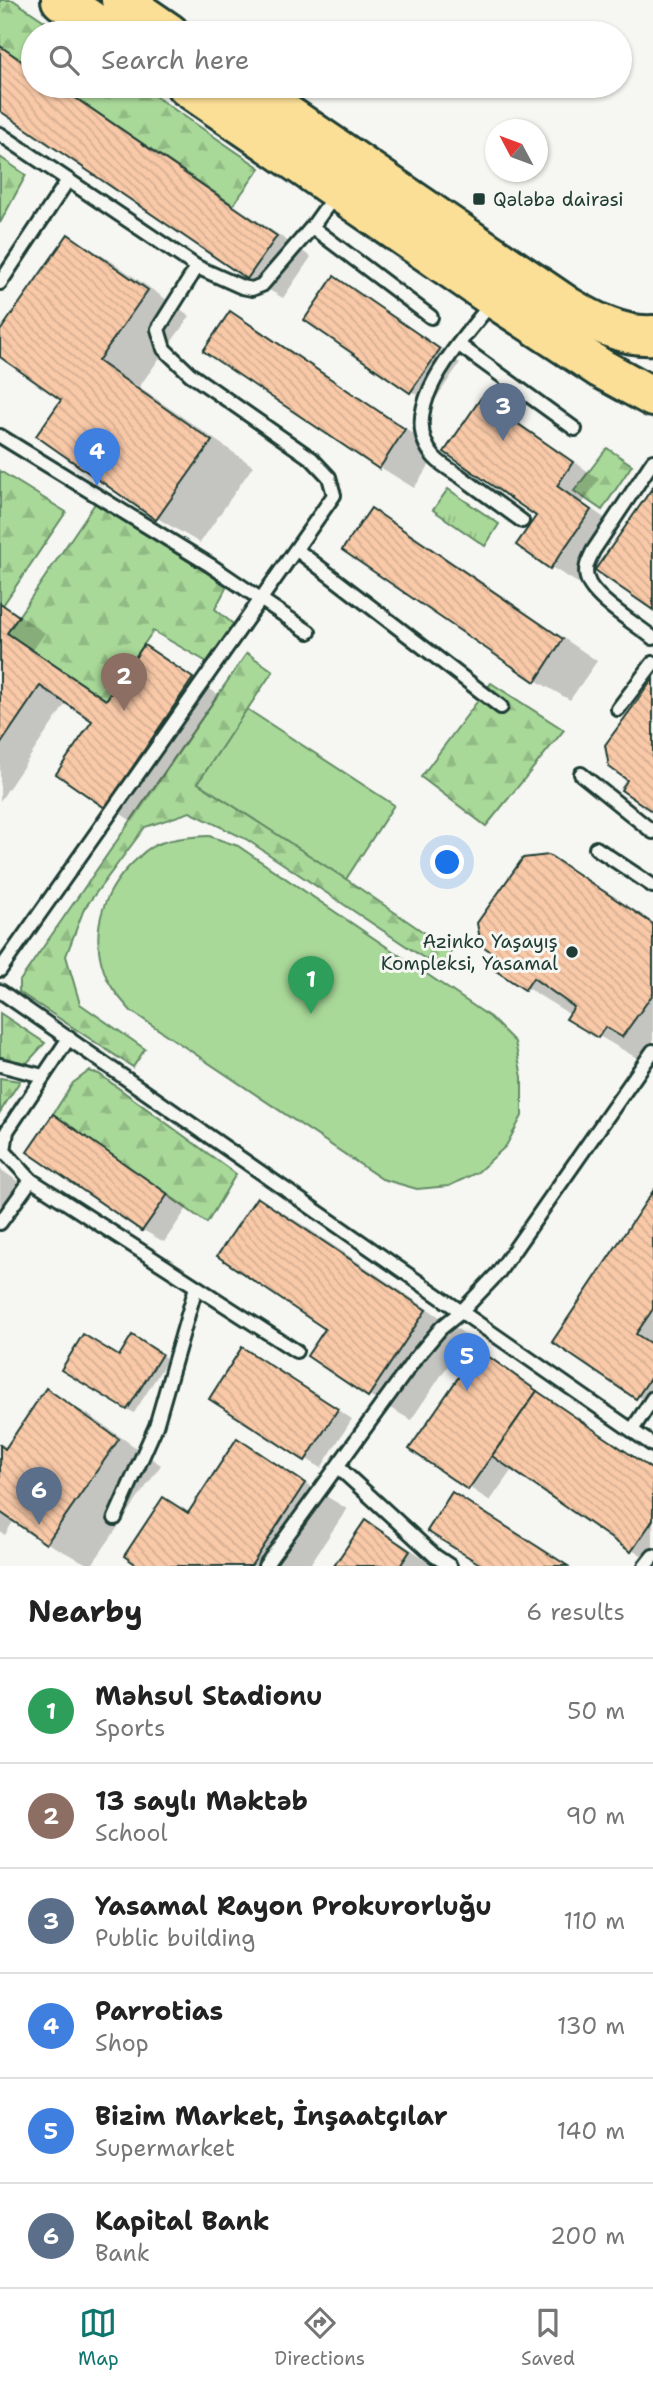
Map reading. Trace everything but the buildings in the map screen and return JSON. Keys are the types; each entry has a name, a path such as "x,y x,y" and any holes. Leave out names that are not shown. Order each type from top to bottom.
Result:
{"main road":[{"path":"61,0 92,21"},
{"path":"121,0 152,21"},
{"path":"204,98 495,299 600,368 653,397"},
{"path":"263,98 594,323 641,336 653,335"}],"lane":[{"path":"0,134 197,267 242,287 253,289 262,285 312,227 338,190"},
{"path":"0,283 68,180"},
{"path":"312,227 431,317"},
{"path":"0,970 334,495 328,477 312,459 190,374 164,349 158,329 197,267"},
{"path":"495,299 436,375 427,392 423,439 435,458 522,521"},
{"path":"459,345 575,429"},
{"path":"0,436 263,599 309,632"},
{"path":"653,461 593,551 586,566 587,578 594,592 653,638"},
{"path":"297,550 501,708"},
{"path":"618,709 653,663"},
{"path":"581,774 653,832"},
{"path":"596,848 653,886"},
{"path":"0,991 653,1445"},
{"path":"69,1038 7,1131 4,1151 31,1180 296,1351"},
{"path":"265,1566 415,1359 441,1328 462,1311 498,1273 653,1051"},
{"path":"0,1066 43,1076"},
{"path":"0,1223 31,1180"},
{"path":"115,1518 156,1426 196,1287"},
{"path":"632,1430 653,1398"},
{"path":"338,1467 432,1561 450,1566"},
{"path":"645,1566 653,1556"}],"green space":[{"path":"0,0 13,0 44,21 21,21 21,61 0,46"},
{"path":"76,98 158,98 260,168 233,205"},
{"path":"0,157 26,175 0,223"},
{"path":"607,448 632,465 602,510 574,491"},
{"path":"0,471 66,512 3,605 0,603"},
{"path":"448,489 499,524 485,546 433,510"},
{"path":"96,502 227,586 215,609 233,624 207,662 153,631 106,700 7,633"},
{"path":"247,653 273,671 198,783 451,951 442,970 246,839 190,812 145,827 84,909 66,956 80,1004 145,1049 133,1067 19,992 19,982"},
{"path":"491,683 564,730 486,826 421,777"},
{"path":"247,709 394,805 346,879 198,783"},
{"path":"209,836 238,846 490,1017 515,1042 522,1077 522,1116 506,1146 478,1172 449,1186 417,1189 382,1179 131,1011 119,997 106,977 98,939 99,924 109,895 126,869 148,849 171,840"},
{"path":"0,1013 45,1043 27,1063 0,1058"},
{"path":"89,1071 99,1074 236,1174 207,1223 53,1114 73,1083"},
{"path":"0,1078 20,1081 0,1112"}],"place":[{"name":"Qələbə dairəsi","path":"479,199"},
{"name":"Yasamal Rayon Prokurorluğu","path":"503,441"},
{"name":"Parrotias","path":"97,486"},
{"name":"13 saylı Məktəb","path":"124,711"},
{"name":"Azinko Yaşayış Kompleksi, Yasamal","path":"572,952"},
{"name":"Məhsul Stadionu","path":"311,1014"},
{"name":"Bizim Market, İnşaatçılar","path":"467,1391"},
{"name":"Kapital Bank","path":"39,1525"}]}
